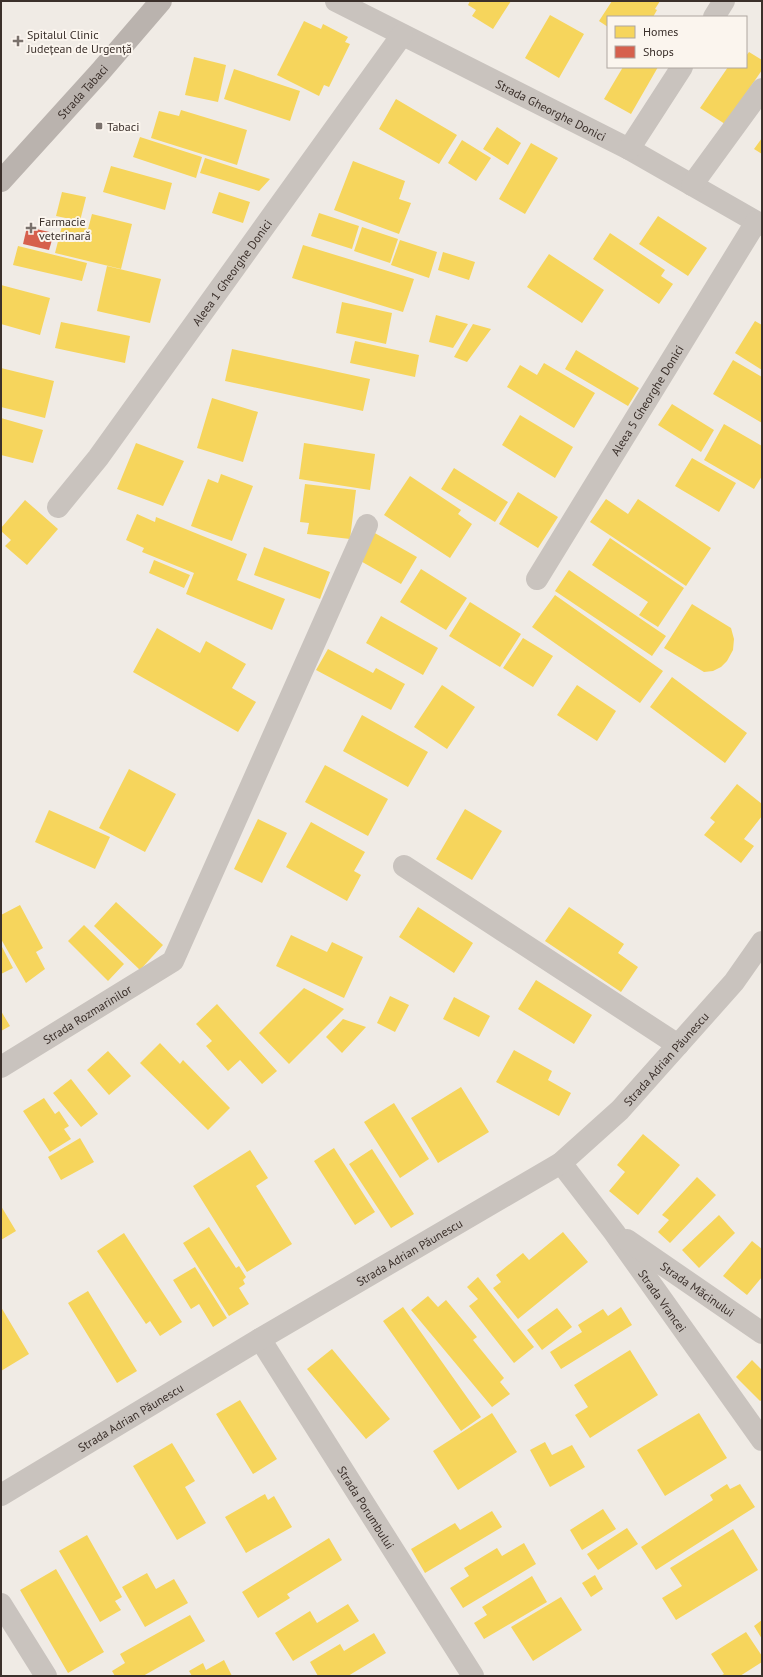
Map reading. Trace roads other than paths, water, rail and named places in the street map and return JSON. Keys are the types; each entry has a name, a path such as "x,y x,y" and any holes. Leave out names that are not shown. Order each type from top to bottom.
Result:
{"main road":[{"name":"Strada Tabaci","path":"1,181 100,72 161,1"}],"street":[{"name":"Strada Gheorghe Donici","path":"336,1 629,150 692,184 759,223"},
{"path":"715,16 724,1"},
{"name":"Aleea 1 Gheorghe Donici","path":"58,507 98,458 402,35"},
{"path":"629,150 681,68"},
{"path":"692,184 762,88"},
{"name":"Aleea 5 Gheorghe Donici","path":"537,579 759,223"},
{"name":"Strada Rozmarinilor","path":"1,1067 173,961 368,525"},
{"path":"404,866 678,1045"},
{"name":"Strada Adrian Păunescu","path":"1,1495 260,1339 560,1163 620,1110 734,982 762,942"},
{"name":"Strada Vrancei","path":"560,1163 614,1232 762,1440"},
{"name":"Strada Măcinului","path":"614,1232 762,1333"},
{"name":"Strada Porumbului","path":"260,1339 473,1676"},
{"path":"1,1604 46,1676"}],"place":[{"name":"Spitalul Clinic Județean de Urgență","path":"18,41"},
{"name":"Tabaci","path":"99,126"},
{"name":"Farmacie veterinară","path":"31,228"}]}
